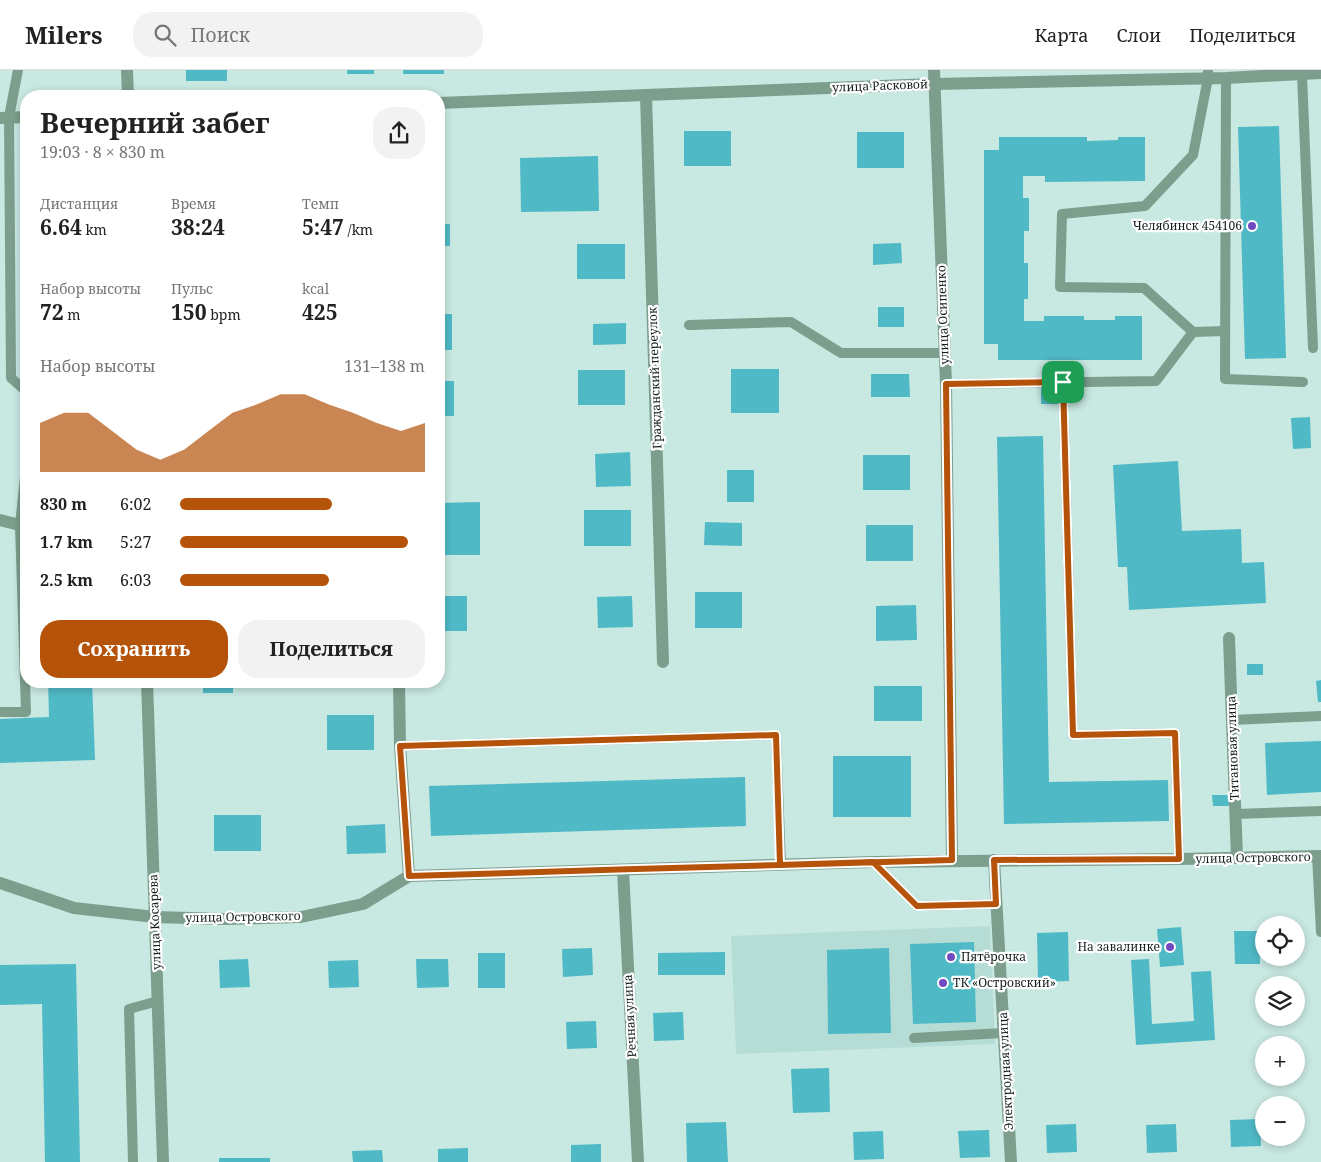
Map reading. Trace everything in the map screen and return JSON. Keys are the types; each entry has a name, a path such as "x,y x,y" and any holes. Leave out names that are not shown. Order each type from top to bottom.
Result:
{"street":[{"path":"127,70 128,90"},
{"name":"улица Осипенко","path":"934,70 946,384 952,860"},
{"name":"улица Расковой","path":"445,103 1158,75 1208,74 1226,78 1280,72 1321,73"},
{"name":"Гражданский переулок","path":"646,95 663,662"},
{"path":"4,118 20,117"},
{"path":"0,520 20,525"},
{"name":"Титановая улица","path":"1229,638 1238,858"},
{"name":"улица Косарева","path":"147,688 163,1162"},
{"path":"399,688 400,746 409,876"},
{"name":"улица Островского","path":"0,883 74,908 155,917 225,920 301,917 363,904 409,876 952,860 1319,856"},
{"name":"Электродная улица","path":"994,860 1011,1162"},
{"name":"Речная улица","path":"623,870 638,1162"}],"lane":[{"path":"18,70 4,118 11,378 20,386"},
{"path":"1208,74 1193,154 1145,206 1062,214 1060,287 1144,288 1193,332 1225,332"},
{"path":"1302,74 1313,348"},
{"path":"1226,78 1225,379 1303,382"},
{"path":"689,325 791,322 841,353 945,352"},
{"path":"946,384 1156,381 1193,332"},
{"path":"1063,382 1073,735 1175,733 1179,859"},
{"path":"0,712 26,712 25,688"},
{"path":"1231,720 1321,716"},
{"path":"400,746 776,735 780,865"},
{"path":"1236,814 1321,811"},
{"path":"1319,856 1321,932"},
{"path":"873,862 917,906 996,904"},
{"path":"134,1162 129,1009 158,1001"},
{"path":"914,1038 1003,1032"}],"shaded area":[{"path":"990,926 995,1044 736,1054 731,936"}],"building":[{"path":"186,70 227,70 227,81 186,81"},
{"path":"347,70 374,70 374,74 347,74"},
{"path":"403,70 444,70 444,74 403,74"},
{"path":"1279,126 1286,358 1245,359 1238,127"},
{"path":"684,131 731,131 731,166 684,166"},
{"path":"857,132 904,132 904,168 857,168"},
{"path":"999,137 1087,137 1087,141 1118,140 1118,137 1145,137 1145,181 1045,182 1045,176 1023,176 1023,198 1029,198 1029,231 1024,231 1024,263 1028,263 1028,299 1024,299 1024,321 1044,321 1044,316 1084,316 1084,320 1115,320 1115,316 1142,316 1142,360 998,360 998,344 984,344 984,150 999,150"},
{"path":"598,156 599,211 521,212 520,158"},
{"path":"445,224 450,224 450,246 445,246"},
{"path":"901,243 902,263 873,265 873,244"},
{"path":"577,244 625,244 625,279 577,279"},
{"path":"878,307 904,307 904,327 878,327"},
{"path":"445,314 452,314 452,350 445,350"},
{"path":"626,323 626,344 593,345 593,324"},
{"path":"731,369 779,369 779,413 731,413"},
{"path":"578,370 625,370 625,405 578,405"},
{"path":"871,374 909,374 910,397 871,397"},
{"path":"445,381 454,381 454,416 445,416"},
{"path":"1041,386 1061,386 1061,404 1041,404"},
{"path":"1310,417 1311,448 1293,449 1291,418"},
{"path":"1043,436 1049,782 1168,780 1169,821 1004,824 997,437"},
{"path":"630,452 631,486 596,487 595,454"},
{"path":"863,455 910,455 910,490 863,490"},
{"path":"1178,461 1182,531 1241,529 1242,563 1264,562 1266,603 1129,610 1127,567 1118,567 1113,465"},
{"path":"727,470 754,470 754,502 727,502"},
{"path":"480,502 480,555 445,555 445,503"},
{"path":"584,510 631,510 631,546 584,546"},
{"path":"705,522 742,523 742,546 704,545"},
{"path":"866,525 913,525 913,561 866,561"},
{"path":"695,592 742,592 742,628 695,628"},
{"path":"445,596 467,596 467,631 445,631"},
{"path":"632,596 633,627 598,628 597,597"},
{"path":"916,605 917,640 876,641 876,606"},
{"path":"1247,664 1263,664 1263,675 1247,675"},
{"path":"1321,680 1321,702 1318,702 1316,681"},
{"path":"874,686 922,686 922,721 874,721"},
{"path":"48,688 92,688 95,760 0,763 0,719 49,717"},
{"path":"203,688 233,688 233,693 203,693"},
{"path":"327,715 374,715 374,750 327,750"},
{"path":"1321,741 1321,792 1267,795 1265,743"},
{"path":"833,756 911,756 911,817 833,817"},
{"path":"745,777 746,826 431,836 429,786"},
{"path":"1212,795 1233,795 1233,806 1213,806"},
{"path":"214,815 261,815 261,851 214,851"},
{"path":"385,824 386,853 347,854 346,826"},
{"name":"На завалинке","path":"1181,927 1184,965 1160,967 1157,929"},
{"path":"1234,931 1255,931 1255,964 1235,964"},
{"path":"1068,932 1069,981 1038,982 1037,933"},
{"name":"ТК «Островский»","path":"974,942 976,1022 913,1024 910,944"},
{"path":"592,948 593,975 563,977 562,949"},
{"path":"889,948 891,1033 828,1034 827,950"},
{"path":"725,952 725,975 658,975 658,953"},
{"path":"478,953 505,953 505,988 478,988"},
{"path":"248,959 250,987 220,988 219,960"},
{"path":"416,959 448,959 449,987 417,988"},
{"path":"1149,959 1152,1024 1194,1021 1191,972 1211,971 1215,1040 1136,1045 1131,960"},
{"path":"358,960 359,987 329,988 328,961"},
{"path":"76,964 80,1162 45,1162 42,1004 0,1005 0,965"},
{"path":"683,1012 684,1040 654,1041 653,1013"},
{"path":"596,1021 597,1048 567,1049 566,1022"},
{"path":"829,1068 830,1112 793,1113 791,1069"},
{"path":"1255,1119 1255,1146 1261,1146 1231,1147 1230,1120"},
{"path":"726,1122 728,1162 687,1162 686,1123"},
{"path":"1076,1124 1077,1152 1047,1153 1046,1125"},
{"path":"1176,1124 1177,1152 1147,1153 1146,1125"},
{"path":"989,1130 990,1157 960,1158 958,1131"},
{"path":"883,1131 884,1159 854,1160 853,1132"},
{"path":"601,1144 601,1162 571,1162 571,1145"},
{"path":"468,1148 468,1162 438,1162 438,1149"},
{"path":"382,1150 383,1162 353,1162 352,1151"},
{"path":"219,1158 270,1158 270,1162 219,1162"}],"place":[{"name":"Челябинск 454106","path":"1252,226"},
{"name":"На завалинке","path":"1170,947"},
{"name":"Пятёрочка","path":"951,957"},
{"name":"ТК «Островский»","path":"943,983"}],"route":[{"path":"1063,382 946,384 952,860 873,862 780,865 623,870 409,876 400,746 776,735 780,865 827,864 873,862 917,906 996,904 994,860 1179,859 1175,733 1073,735 1063,382"}]}
